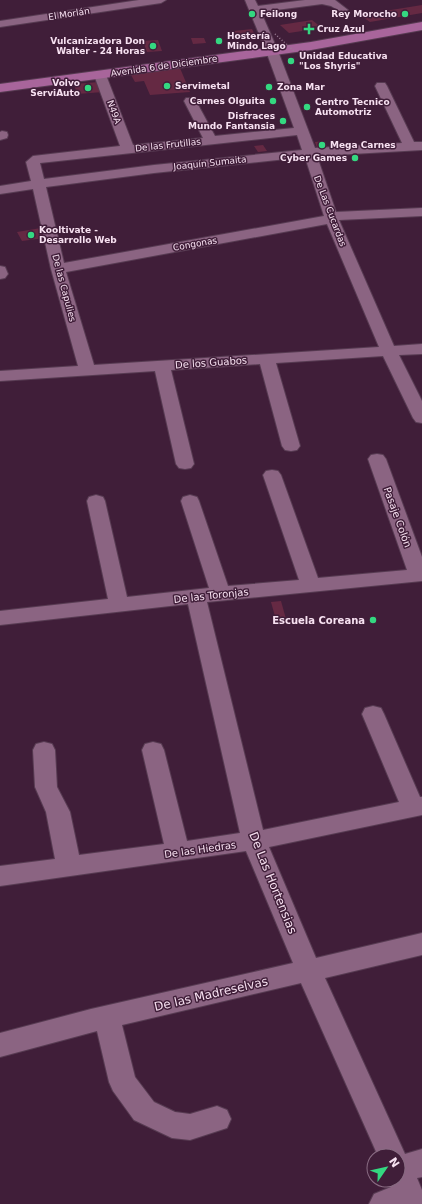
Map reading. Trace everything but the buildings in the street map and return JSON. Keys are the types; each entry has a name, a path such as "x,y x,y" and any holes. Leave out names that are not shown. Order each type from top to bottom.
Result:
{"main road":[{"name":"Avenida 6 de Diciembre","path":"0,78 272,42 422,18"},
{"name":"Avenida 6 de Diciembre","path":"0,88 100,75 272,42 422,26"}],"street":[{"path":"109,0 119,6"},
{"name":"El Morlán","path":"0,24 161,0"},
{"path":"292,13 316,8 322,0 330,1 343,10"},
{"path":"252,5 316,8"},
{"name":"De Las Cucardas","path":"252,5 272,42 331,218 388,350 422,418"},
{"path":"4,12 18,22"},
{"name":"N49A","path":"100,75 128,150"},
{"path":"381,86 416,146"},
{"path":"190,101 211,140"},
{"name":"De las Frutillas","path":"35,160 302,131"},
{"name":"Joaquín Sumaita","path":"0,190 186,165 309,153 416,146"},
{"name":"De las Capulies","path":"35,160 33,162 58,270 87,370"},
{"name":"Congonas","path":"58,270 331,218 422,212"},
{"path":"0,270 0,275"},
{"name":"De los Guabos","path":"0,376 422,349"},
{"path":"266,358 291,446"},
{"path":"162,365 185,464"},
{"name":"Pasaje Colón","path":"377,459 421,575"},
{"path":"272,475 311,586"},
{"path":"96,501 119,604"},
{"path":"190,501 221,594"},
{"name":"De las Toronjas","path":"0,618 196,596 421,575"},
{"name":"De Las Hortensias","path":"196,596 254,841 309,971 388,1148"},
{"path":"372,714 418,807"},
{"path":"44,750 46,787 58,812 69,867"},
{"path":"153,750 178,852"},
{"name":"De las Hiedras","path":"0,876 254,841 418,807"},
{"name":"De las Madreselvas","path":"0,1045 106,1018 422,944"},
{"path":"106,1018 123,1082 144,1111 172,1125 190,1127 217,1119"},
{"path":"406,1181 422,1163"}],"path":[{"path":"272,42 294,51"}],"place":[{"name":"Feilong","path":"252,14"},
{"name":"Rey Morocho","path":"405,14"},
{"name":"Cruz Azul","path":"309,29"},
{"name":"Hostería Mindo Lago","path":"219,41"},
{"name":"Vulcanizadora Don Walter - 24 Horas","path":"153,46"},
{"name":"Unidad Educativa \"Los Shyris\"","path":"291,61"},
{"name":"Servimetal","path":"167,86"},
{"name":"Zona Mar","path":"269,87"},
{"name":"Volvo ServiAuto","path":"88,88"},
{"name":"Carnes Olguita","path":"273,101"},
{"name":"Centro Tecnico Automotriz","path":"307,107"},
{"name":"Disfraces Mundo Fantansia","path":"283,121"},
{"name":"Mega Carnes","path":"322,145"},
{"name":"Cyber Games","path":"355,158"},
{"name":"Kooltivate - Desarrollo Web","path":"31,235"},
{"name":"Escuela Coreana","path":"373,620"}]}
